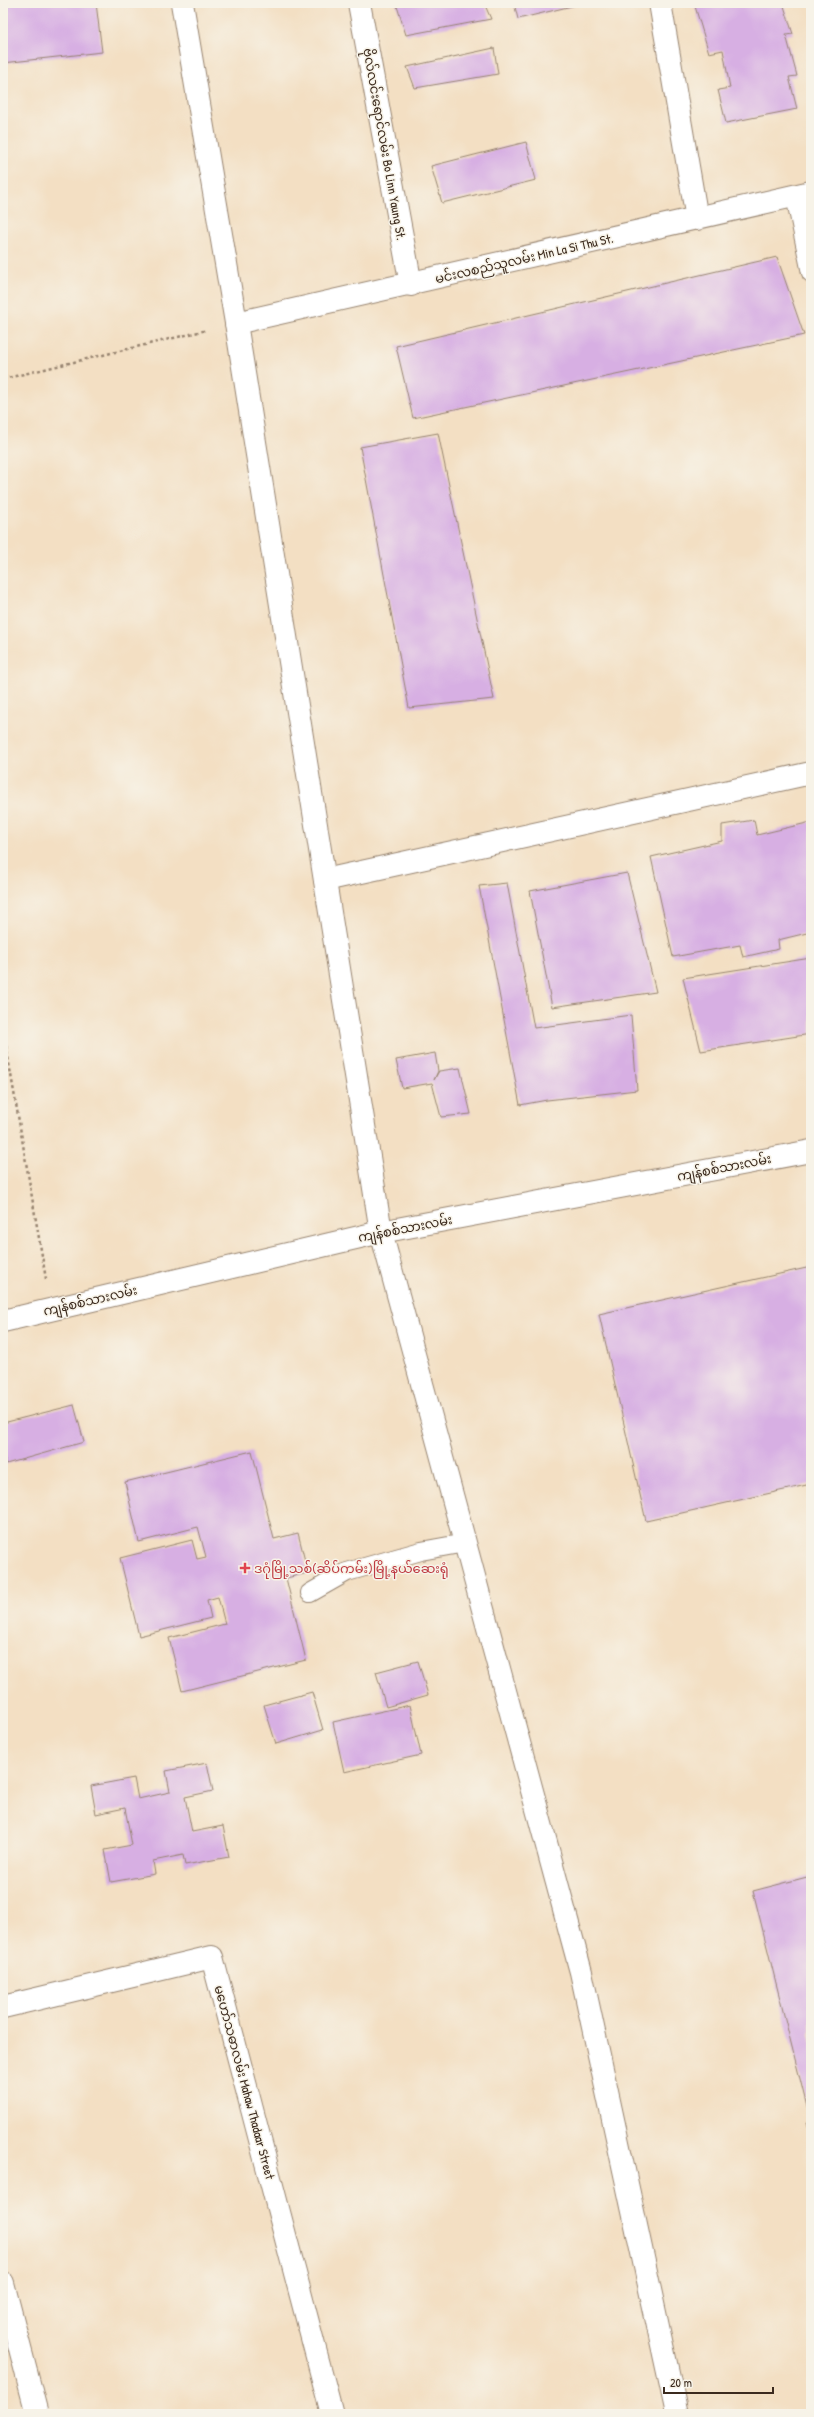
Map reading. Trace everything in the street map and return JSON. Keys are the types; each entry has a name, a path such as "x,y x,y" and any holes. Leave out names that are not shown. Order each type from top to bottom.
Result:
{"street":[{"path":"182,3 236,323 380,1232 581,1972 677,2414"},
{"name":"ဗိုလ်လင်းရောင်လမ်း Bo Linn Yaung St.","path":"359,3 411,284"},
{"path":"660,3 697,218"},
{"name":"မင်းလစည်သူလမ်း Min La Si Thu St.","path":"236,323 803,194"},
{"path":"324,880 811,773"},
{"name":"ကျန်စစ်သားလမ်း","path":"3,1321 380,1232 811,1151"},
{"name":"မဟော်သဓာလမ်း Mahaw Thadaar Street","path":"3,2007 212,1957 332,2414"},
{"path":"3,2283 37,2414"}],"lane":[{"path":"803,194 811,273"},
{"path":"310,1592 347,1572 421,1551 465,1543"}],"path":[{"path":"3,379 236,323"},
{"path":"3,1028 52,1309"}],"building":[{"path":"3,3 96,3 102,52 3,63"},
{"path":"396,3 484,3 491,19 406,35"},
{"path":"514,3 580,3 580,4 518,19"},
{"path":"694,3 783,3 793,34 786,35 797,76 789,77 797,109 726,123 718,90 730,88 723,50 709,53"},
{"path":"494,48 498,74 415,88 407,67"},
{"path":"526,142 536,180 442,203 431,166"},
{"path":"777,257 804,335 413,418 396,346"},
{"path":"438,433 494,699 409,708 360,447"},
{"path":"754,820 757,835 811,822 811,932 778,940 779,949 743,957 740,945 673,957 651,857 722,841 722,825"},
{"path":"627,873 656,992 552,1007 530,891"},
{"path":"507,883 534,1028 631,1015 637,1090 547,1100 520,1105 479,886"},
{"path":"811,958 811,1034 701,1051 683,978"},
{"path":"435,1053 438,1071 434,1080 439,1071 460,1068 471,1114 441,1117 432,1083 402,1088 396,1060"},
{"path":"811,1267 811,1484 646,1521 599,1314"},
{"path":"74,1405 84,1442 6,1464 3,1452 3,1423"},
{"path":"252,1451 274,1539 298,1533 308,1573 286,1578 306,1660 182,1691 169,1638 225,1624 218,1597 207,1600 211,1618 139,1636 120,1558 192,1540 197,1559 206,1557 198,1527 139,1542 125,1482"},
{"path":"418,1661 428,1695 386,1707 376,1672"},
{"path":"312,1692 323,1730 276,1744 264,1705"},
{"path":"410,1705 421,1755 344,1772 333,1722"},
{"path":"207,1763 213,1791 185,1797 192,1832 223,1826 229,1857 185,1865 183,1855 153,1861 155,1874 111,1882 105,1850 132,1845 125,1808 96,1814 91,1786 134,1778 138,1799 170,1792 166,1771"},
{"path":"811,1876 811,2110 808,2111 753,1891"},
{"path":"811,2121 811,2136 807,2122"}],"place":[{"name":"ဒဂုံမြို့သစ်(ဆိပ်ကမ်း)မြို့နယ်ဆေးရုံ","path":"245,1568"}]}
